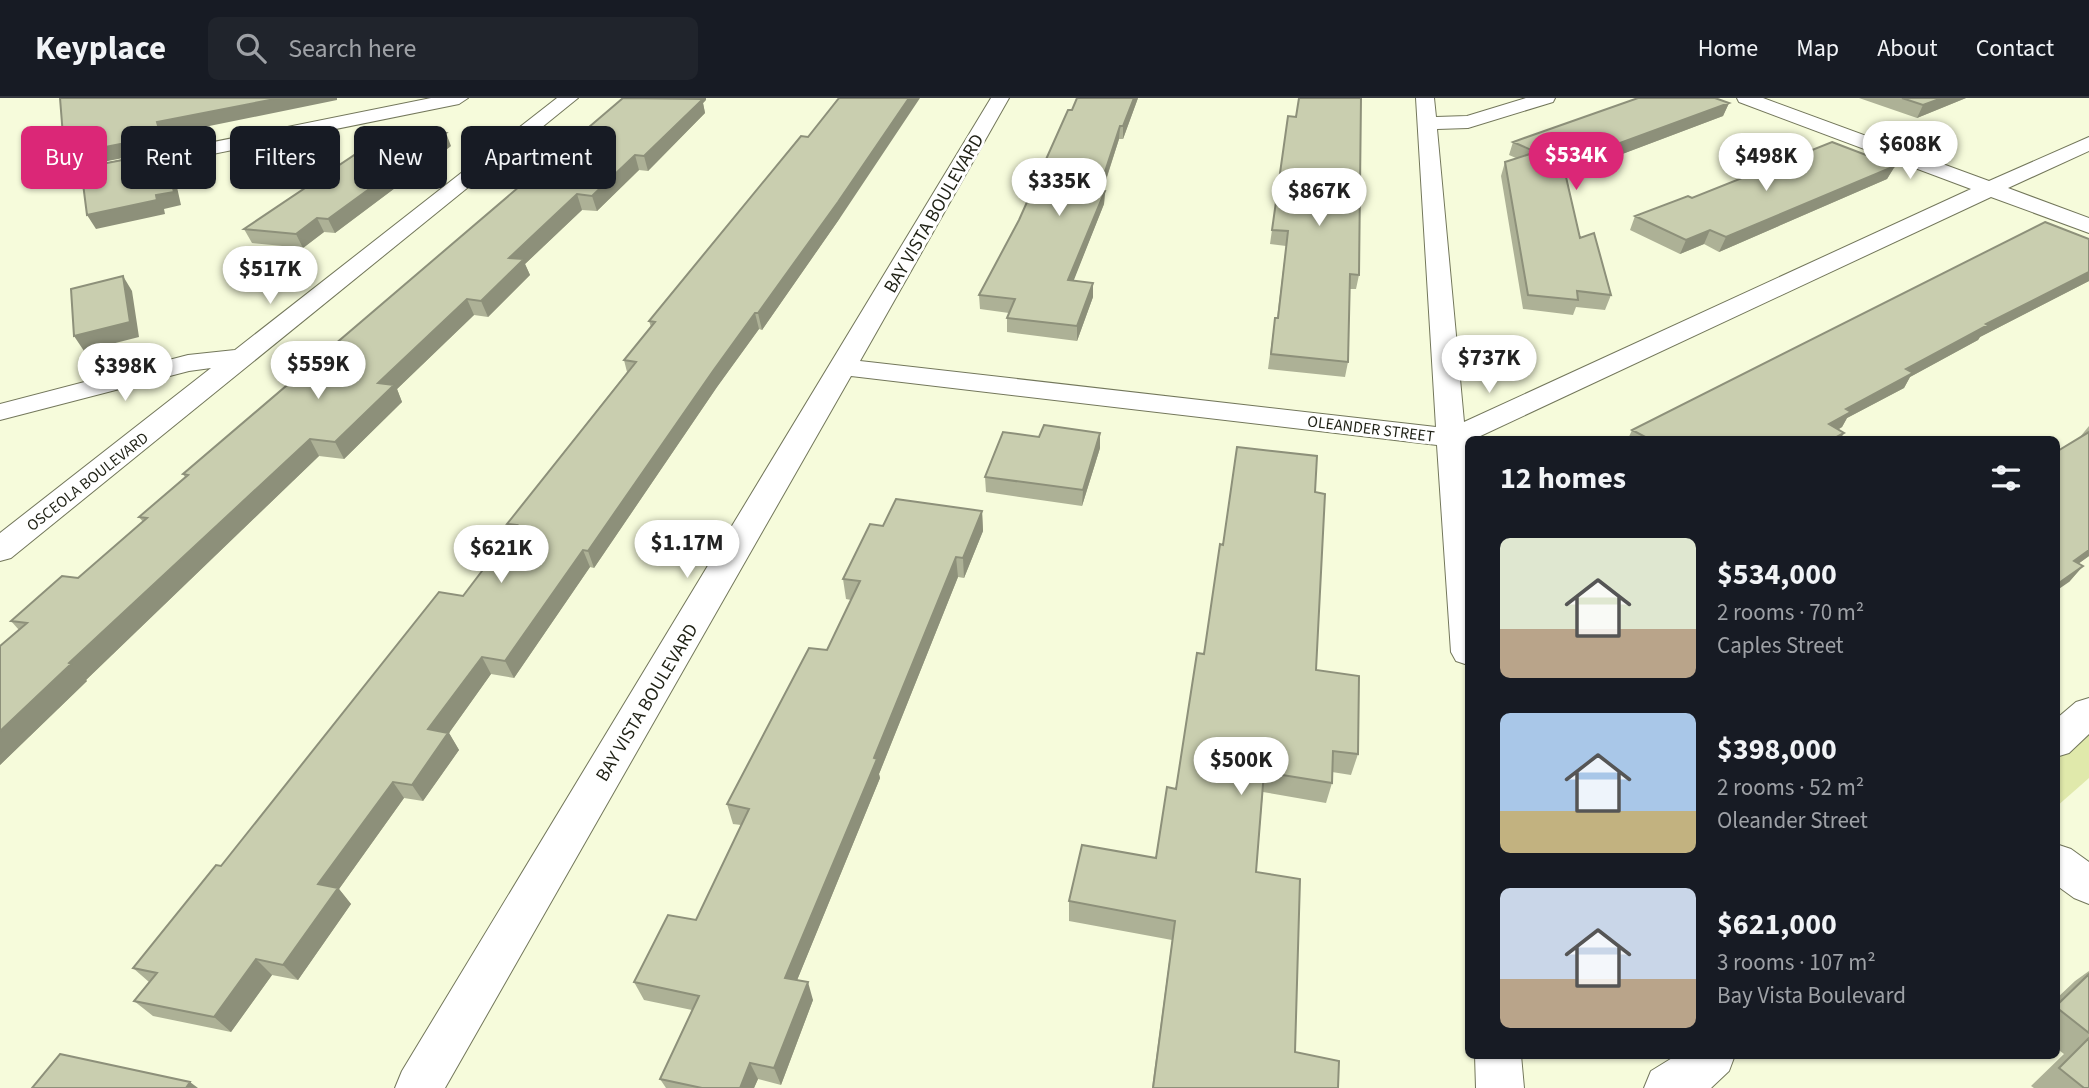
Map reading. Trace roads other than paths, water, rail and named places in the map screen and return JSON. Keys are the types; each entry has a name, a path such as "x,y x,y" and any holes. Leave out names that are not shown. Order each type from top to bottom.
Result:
{"street":[{"path":"107,169 458,98"},
{"name":"OSCEOLA BOULEVARD","path":"0,550 569,98"},
{"path":"1465,574 1460,444 1426,111 1468,122 1546,98"},
{"path":"1746,98 2089,226"},
{"name":"BAY VISTA BOULEVARD","path":"419,1088 844,367 991,99"},
{"name":"OLEANDER STREET","path":"1477,436 1990,188 2089,143"},
{"path":"0,412 188,363 243,357"},
{"name":"OLEANDER STREET","path":"844,367 1460,444"},
{"path":"2060,738 2089,712"},
{"path":"2060,865 2089,885"},
{"path":"1497,1059 1500,1088"},
{"path":"1668,1088 1707,1059"}]}
